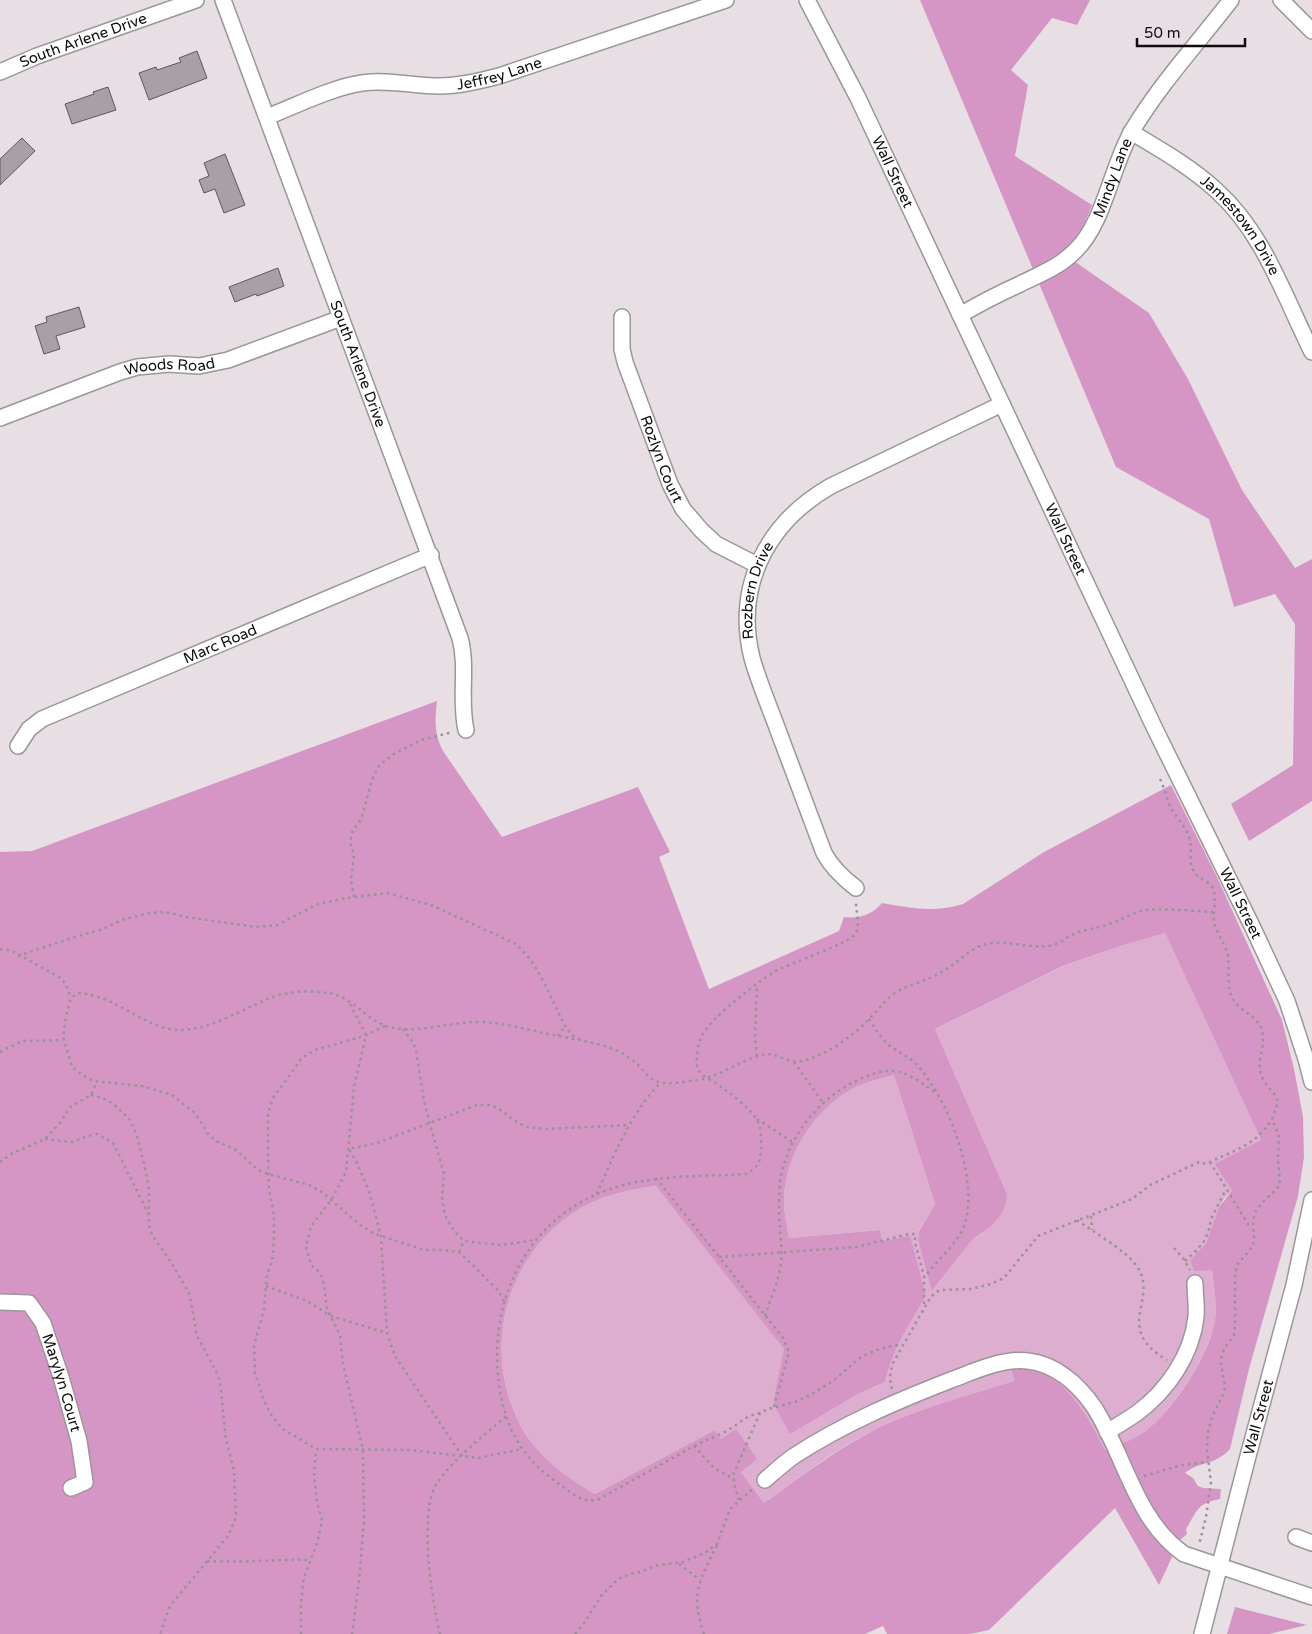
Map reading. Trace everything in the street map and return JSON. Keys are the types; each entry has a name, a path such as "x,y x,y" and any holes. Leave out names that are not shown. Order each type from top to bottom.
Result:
{"street":[{"name":"South Arlene Drive","path":"0,72 37,56 196,0"},
{"name":"South Arlene Drive","path":"223,0 431,555 462,646 464,662 462,703 466,730"},
{"name":"Jeffrey Lane","path":"267,117 343,87 360,83 387,81 451,86 499,76 726,0"},
{"name":"Wall Street","path":"807,0 858,98 1155,729 1253,928 1287,1001 1304,1050 1312,1082"},
{"name":"Mindy Lane","path":"960,315 1052,268 1067,259 1078,249 1093,227 1131,132 1151,102 1231,0"},
{"path":"1281,0 1312,31"},
{"name":"Jamestown Drive","path":"1131,132 1191,169 1217,190 1236,211 1266,255 1311,347"},
{"name":"Rozlyn Court","path":"622,317 622,349 625,362 677,499 692,521 716,544 756,565"},
{"name":"Woods Road","path":"0,418 128,370 157,364 199,366 212,364 228,360 341,318"},
{"name":"Rozbern Drive","path":"856,888 829,864 824,853 752,657 747,619 756,565 774,534 794,511 814,496 831,486 1002,404"},
{"name":"Marc Road","path":"18,746 29,729 42,720 431,555"},
{"name":"Wall Street","path":"1202,1634 1246,1460 1294,1285 1312,1200"},
{"path":"1107,1432 1137,1413 1153,1400 1178,1367 1192,1338 1196,1316 1195,1283"},
{"name":"Marylyn Court","path":"0,1302 30,1303 44,1323 79,1441 85,1482 71,1488"},
{"path":"765,1480 793,1457 827,1436 896,1402 984,1368 1013,1361 1029,1361 1058,1370 1079,1388 1094,1407 1142,1505 1160,1533 1172,1546 1184,1554 1312,1597"},
{"path":"1296,1537 1312,1543"}],"path":[{"path":"354,897 351,880 354,854 351,846 351,836 361,820 372,780 379,766 392,756 421,740 435,735 466,730"},
{"path":"896,1402 890,1381 890,1372 903,1344 930,1298 936,1292 971,1289 1004,1278 1038,1236 1132,1199 1152,1184 1199,1162 1206,1164 1256,1140 1272,1119 1278,1102 1277,1097 1265,1084 1260,1072 1263,1048 1261,1028 1257,1020 1232,999 1228,956 1214,923 1214,892 1206,880 1197,876 1194,872 1191,865 1190,838 1169,804 1160,779"},
{"path":"794,1143 755,1117 721,1086 699,1071 697,1063 701,1037 707,1026 774,972 794,962 843,944 853,937 857,926 856,888"},
{"path":"18,956 104,929 122,920 149,913 166,912 186,917 256,927 277,925 318,904 388,893 431,905 514,943 524,950 534,965 565,1026 572,1034 583,1041"},
{"path":"71,998 78,993 101,997 154,1024 179,1030 235,1015 276,996 294,992 315,991 334,993 385,1025 403,1028 473,1022 505,1024 598,1044 620,1052 634,1061 655,1081 668,1083 707,1078 757,1057 772,1054 794,1062 803,1061 839,1044 869,1020 884,1002 895,993 940,973 974,949 991,943 1049,946 1057,944 1077,933 1111,924 1143,910 1168,909 1214,912"},
{"path":"0,949 10,950 61,978 66,985 71,998 66,1016 64,1040 72,1067 80,1074 97,1081 142,1086 172,1095 194,1113 209,1135 216,1141 236,1150 258,1170 309,1185 332,1199 360,1225 381,1236 424,1250 459,1252 498,1290 504,1301"},
{"path":"757,985 755,1038 757,1057"},
{"path":"349,1002 366,1035 354,1087 346,1172 332,1199 311,1226 306,1246 311,1265 323,1279 327,1309 340,1334 343,1364 363,1450 364,1520 352,1634"},
{"path":"869,1020 880,1037 918,1066 936,1093 950,1121 962,1152 967,1175 968,1203 964,1227 956,1241 933,1265 924,1279"},
{"path":"385,1025 345,1043 315,1050 302,1058 273,1098 268,1114 268,1174 274,1215 274,1240 272,1261 267,1274 264,1309 254,1346 255,1374 265,1403 273,1418 283,1429 316,1449 410,1450 478,1458 522,1449"},
{"path":"558,1036 565,1026"},
{"path":"403,1028 413,1042 416,1051 424,1106 444,1174 442,1198 445,1215 454,1231 464,1241 501,1245 536,1240"},
{"path":"0,1052 22,1041 64,1040"},
{"path":"794,1062 823,1103"},
{"path":"766,1316 780,1268 780,1181 789,1151 797,1136 823,1103 847,1085 868,1075 885,1070 901,1071 915,1078 936,1093"},
{"path":"0,1162 11,1154 45,1138 61,1122 69,1108 91,1095 97,1081"},
{"path":"597,1194 630,1125 647,1097 661,1082"},
{"path":"91,1095 103,1098 113,1104 129,1118 136,1133 149,1189 149,1225 152,1235 176,1269 190,1295 197,1336 220,1381 226,1440 234,1470 236,1517 228,1536 170,1606 160,1634"},
{"path":"348,1149 377,1143 477,1106 491,1104 526,1128 546,1129 630,1125"},
{"path":"755,1117 760,1132 761,1153 758,1163 753,1170 746,1174 656,1178 631,1183 597,1194 576,1205 558,1217 536,1240 519,1266 504,1301 499,1319 497,1342 497,1372 506,1416 522,1449 547,1476 576,1497 585,1501 592,1501 694,1446 728,1431 749,1416 795,1402 810,1395 833,1381 861,1357 879,1348 903,1344"},
{"path":"1198,1551 1206,1518 1211,1482 1208,1462 1208,1432 1225,1386 1221,1362 1222,1354 1234,1335 1235,1275 1237,1265 1254,1246 1252,1221 1256,1211 1277,1189 1280,1183 1279,1136 1272,1119"},
{"path":"45,1138 73,1142 97,1134 113,1142 148,1214"},
{"path":"348,1149 358,1163 369,1191 381,1236 387,1333 395,1356 462,1456"},
{"path":"1210,1162 1252,1231"},
{"path":"656,1178 783,1338 789,1352 774,1407"},
{"path":"1185,1260 1205,1240 1213,1214 1226,1189"},
{"path":"1091,1215 1090,1226 1092,1231"},
{"path":"1076,1220 1124,1254 1136,1265 1141,1277 1143,1293 1139,1329 1142,1339 1158,1355 1178,1367"},
{"path":"719,1257 856,1247 915,1234 915,1243 924,1279 924,1309"},
{"path":"459,1252 464,1241"},
{"path":"1174,1248 1185,1260 1195,1283"},
{"path":"266,1286 307,1301 331,1316 387,1333"},
{"path":"739,1500 733,1475 760,1413"},
{"path":"440,1634 434,1610 428,1552 428,1511 436,1485 462,1456 506,1416"},
{"path":"694,1446 714,1468 734,1479"},
{"path":"301,1634 301,1602 304,1577 317,1544 322,1520 317,1502 314,1476 316,1449"},
{"path":"1130,1480 1182,1465 1208,1462"},
{"path":"704,1634 696,1605 700,1580 717,1544 730,1509 765,1480"},
{"path":"575,1634 583,1625 601,1596 618,1579 658,1565 683,1562 706,1552 717,1544"},
{"path":"207,1560 240,1562 310,1560"},
{"path":"677,1563 700,1580"}],"shaded area":[{"path":"920,0 1090,0 1077,25 1052,18 1011,70 1028,85 1015,156 1092,205 1071,259 1149,313 1188,379 1242,490 1295,568 1312,559 1312,801 1249,841 1231,804 1293,765 1295,624 1275,594 1234,607 1209,519 1116,467"},
{"path":"437,701 436,727 443,751 502,837 638,787 670,852 659,857 709,989 839,931 844,917 865,915 874,911 882,903 933,909 963,904 1044,852 1171,785 1217,877 1282,1020 1303,1117 1304,1157 1298,1196 1249,1369 1230,1449 1213,1461 1185,1473 1193,1478 1198,1486 1221,1489 1220,1499 1206,1503 1198,1509 1186,1529 1187,1534 1180,1540 1159,1585 1115,1508 989,1630 970,1634 887,1634 883,1626 865,1634 0,1634 0,852 32,851","holes":["1165,933 1261,1140 1215,1164 1232,1190 1219,1208 1206,1243 1190,1260 1194,1271 1212,1270 1215,1301 1215,1320 1212,1334 1197,1367 1176,1399 1152,1425 1128,1441 1105,1450 1082,1409 1058,1383 1040,1373 1011,1368 1014,1381 903,1417 869,1433 815,1466 764,1503 741,1472 757,1459 736,1429 721,1439 715,1430 595,1494 562,1472 540,1452 522,1429 510,1401 504,1375 502,1348 504,1322 510,1296 520,1272 534,1250 552,1230 573,1213 592,1202 613,1195 656,1186 784,1349 773,1403 790,1434 858,1394 885,1382 897,1348 926,1296 910,1236 882,1241 880,1230 789,1238 784,1200 790,1166 797,1149 816,1119 843,1095 862,1084 894,1075 935,1204 919,1231 918,1240 932,1291 973,1239 990,1227 1000,1216 1005,1206 1007,1194 935,1029 1063,966"]},
{"path":"1165,933 1261,1140 1232,1190 1224,1199 1206,1243 1190,1260 1212,1270 1215,1320 1212,1334 1197,1366 1176,1399 1141,1434 1105,1450 1082,1411 1068,1393 1011,1368 1014,1381 924,1410 871,1432 829,1456 764,1503 741,1472 715,1430 595,1494 554,1466 529,1439 510,1401 504,1375 502,1348 504,1322 510,1296 520,1272 534,1250 552,1230 573,1213 603,1198 656,1186 785,1349 773,1403 791,1433 858,1394 885,1382 897,1348 926,1296 882,1241 880,1230 789,1238 784,1205 786,1183 790,1166 806,1133 816,1119 843,1095 862,1084 894,1075 935,1204 919,1230 918,1240 933,1290 973,1239 982,1233 1007,1194 935,1029 1064,966"},
{"path":"1235,1607 1307,1625 1269,1634 1227,1634"}],"building":[{"path":"197,51 207,78 149,100 139,73 156,67 157,70 181,62 179,58"},
{"path":"108,87 116,110 72,124 65,104"},
{"path":"22,138 35,151 0,185 0,159"},
{"path":"225,154 245,205 224,213 215,189 204,193 199,180 209,176 204,163"},
{"path":"278,268 284,286 235,302 229,287"},
{"path":"79,307 85,327 56,336 60,349 44,354 35,326 47,322 46,317"}]}
